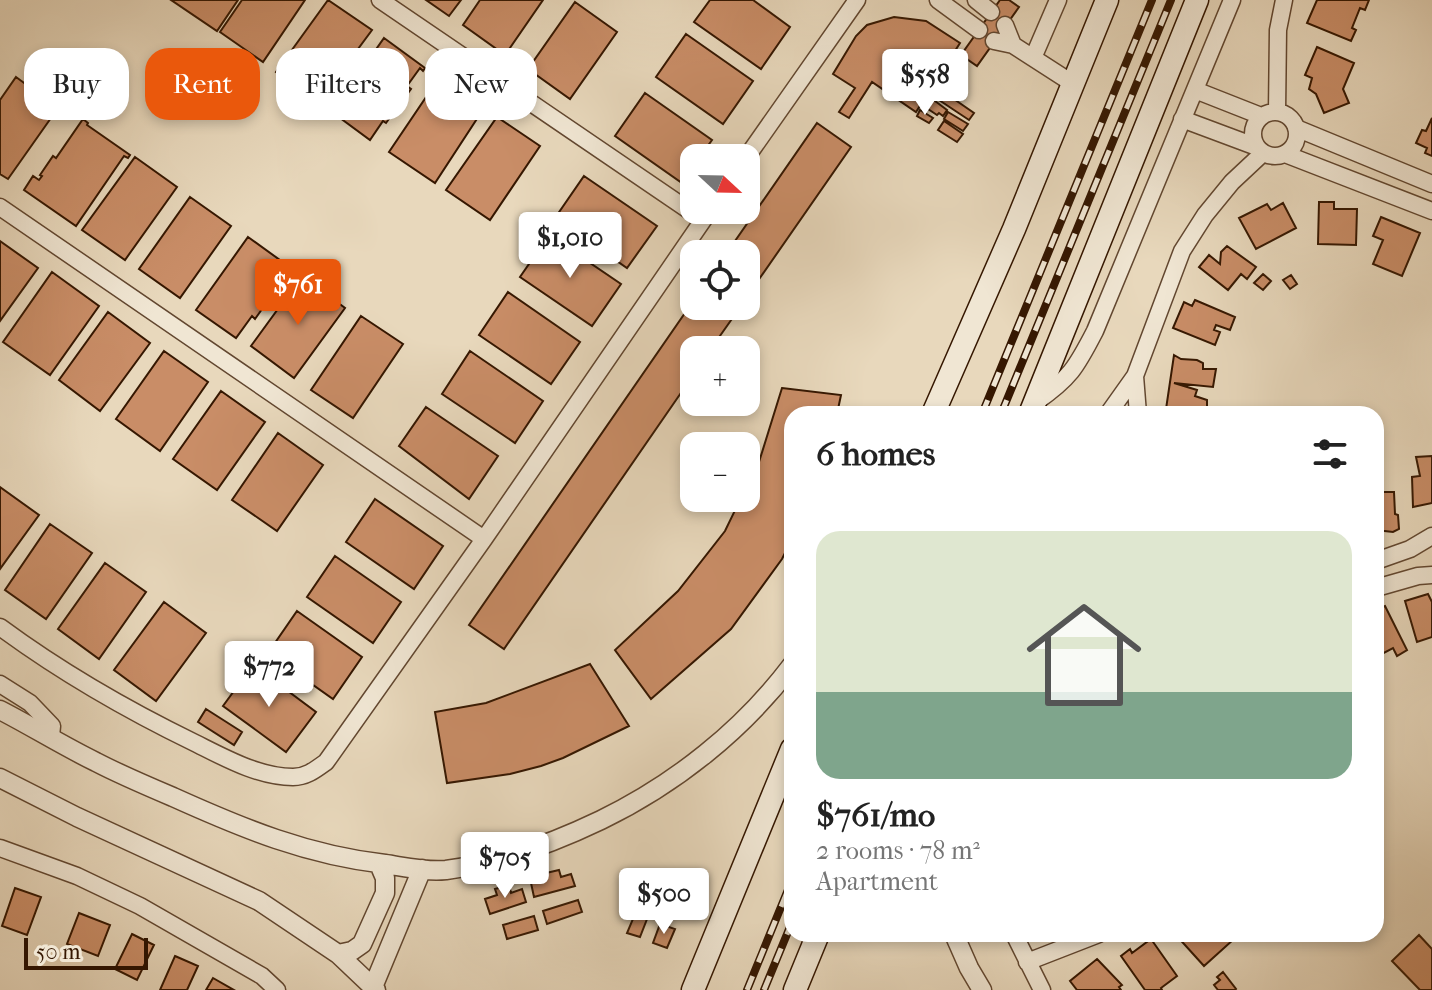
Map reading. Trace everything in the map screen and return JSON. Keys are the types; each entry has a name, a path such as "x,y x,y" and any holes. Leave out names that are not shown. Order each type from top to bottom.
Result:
{"main road":[{"path":"937,406 1014,229 1107,0"},
{"path":"1034,406 1197,0"},
{"path":"693,990 784,768"},
{"path":"795,990 815,942"}],"street":[{"path":"380,0 680,198"},
{"path":"756,144 857,0"},
{"path":"938,0 979,30"},
{"path":"976,0 991,12"},
{"path":"1033,58 1058,0"},
{"path":"1035,406 1064,382 1080,360 1232,0"},
{"path":"1260,150 1252,131 1269,114 1284,0"},
{"path":"1005,25 1013,45"},
{"path":"994,41 1013,45 1072,83"},
{"path":"1182,119 1276,157 1285,154 1295,143 1296,128 1291,119 1195,90"},
{"path":"1296,128 1432,184"},
{"path":"1114,406 1135,376 1182,251 1205,215 1260,150"},
{"path":"1285,154 1432,211"},
{"path":"0,207 484,539"},
{"path":"0,627 85,684 160,726 237,763 276,776 296,778 311,773 326,762 484,539 700,224"},
{"path":"1135,376 1137,406"},
{"path":"1384,558 1410,549 1432,536"},
{"path":"1384,586 1432,575"},
{"path":"0,710 95,762 276,841 332,857 444,870 507,857 568,836 626,808 681,774 731,733 784,676"},
{"path":"0,684 42,713 52,726 51,736"},
{"path":"1,778 77,817 259,901 338,954 374,989 422,869"},
{"path":"0,848 77,876 140,906 262,976 277,990"},
{"path":"338,954 352,951 362,944 385,893 385,878 379,864"},
{"path":"958,942 982,990"},
{"path":"1018,942 1042,990"},
{"path":"1027,962 1078,942"}],"building":[{"path":"171,0 238,0 217,31"},
{"path":"242,0 305,0 263,62 260,60 260,48 243,48 220,32"},
{"path":"328,0 372,30 359,48 293,48"},
{"path":"426,0 461,0 449,16"},
{"path":"480,0 543,0 510,48 495,48 463,25"},
{"path":"710,0 753,0 790,27 761,69 694,22"},
{"path":"1000,0 1009,0 1019,7 977,66 961,55"},
{"path":"1317,0 1369,0 1365,10 1360,8 1352,28 1356,30 1351,41 1307,23"},
{"path":"575,2 617,32 570,99 537,75 537,56"},
{"path":"894,17 926,21 960,43 916,112 872,82 849,118 839,112 855,88 833,74 856,36 867,25"},
{"path":"686,34 753,81 723,124 656,77"},
{"path":"384,38 398,48 377,48"},
{"path":"1317,47 1354,63 1343,89 1349,103 1324,113 1316,94 1309,89 1312,78 1305,75"},
{"path":"409,56 425,68 423,71 420,68 409,83"},
{"path":"16,77 24,83 24,120 50,120 8,179 0,174 0,100"},
{"path":"938,88 974,113 969,120 933,96"},
{"path":"645,93 712,140 709,144 680,144 680,182 615,136"},
{"path":"931,98 947,110 943,116 928,109 926,105"},
{"path":"425,99 425,120 476,120 435,183 389,152"},
{"path":"920,110 933,118 929,123 917,116"},
{"path":"948,112 968,124 963,131 944,119"},
{"path":"1432,118 1432,156 1425,153 1427,148 1416,143"},
{"path":"82,120 130,155 128,158 124,156 76,226 24,190 33,176 39,180 53,156 56,158"},
{"path":"343,120 388,120 386,123 383,121 370,140"},
{"path":"495,120 501,120 540,146 490,220 446,190"},
{"path":"944,121 963,134 957,142 938,130"},
{"path":"817,123 851,147 760,278 760,240 736,240 747,224 760,224 760,205"},
{"path":"135,157 177,187 125,260 82,230"},
{"path":"584,176 657,226 627,268 555,218"},
{"path":"190,197 231,226 180,298 139,269"},
{"path":"1319,202 1334,202 1334,209 1357,209 1356,245 1318,244"},
{"path":"1283,203 1296,228 1256,249 1239,218 1267,204 1271,210"},
{"path":"1381,217 1420,233 1402,276 1373,264 1383,240 1373,236"},
{"path":"549,235 621,284 592,326 520,277"},
{"path":"248,237 291,268 255,319 252,316 236,338 196,310"},
{"path":"0,241 38,268 0,321"},
{"path":"1227,246 1256,267 1247,279 1241,274 1228,290 1199,267 1209,255 1220,264 1221,252"},
{"path":"52,272 99,306 50,375 3,342"},
{"path":"1263,274 1271,281 1263,290 1254,283"},
{"path":"1291,275 1297,284 1290,289 1283,280"},
{"path":"302,276 345,308 294,378 251,346"},
{"path":"508,292 580,342 551,384 479,335"},
{"path":"1195,300 1235,317 1230,330 1216,325 1214,330 1220,332 1215,345 1173,328 1184,302 1192,306"},
{"path":"108,312 150,343 100,411 59,380"},
{"path":"361,316 403,344 353,418 311,390"},
{"path":"680,320 731,320 720,336 680,336 680,394 504,649 469,625"},
{"path":"164,351 208,382 160,451 116,419"},
{"path":"470,351 543,401 515,443 442,394"},
{"path":"1174,355 1181,359 1197,360 1203,363 1203,369 1216,369 1213,387 1174,383 1197,390 1195,396 1207,400 1207,406 1166,406"},
{"path":"782,388 841,395 839,406 784,406 784,555 731,629 651,699 615,650 678,591 725,531 734,512 760,512 760,459"},
{"path":"221,391 265,422 217,490 173,459"},
{"path":"426,407 498,456 469,499 399,446"},
{"path":"278,433 323,465 277,531 232,500"},
{"path":"1432,456 1432,503 1413,507 1412,477 1420,476 1416,457"},
{"path":"0,487 39,515 0,569"},
{"path":"1384,492 1394,492 1399,529 1384,531"},
{"path":"375,499 443,546 414,589 346,542"},
{"path":"50,524 92,553 46,619 5,590"},
{"path":"335,556 401,602 373,643 307,597"},
{"path":"105,563 146,592 99,659 58,629"},
{"path":"1428,594 1432,602 1432,637 1417,642 1405,601"},
{"path":"164,602 206,633 156,701 114,670"},
{"path":"1384,606 1407,650 1397,656 1393,648 1384,653"},
{"path":"297,611 362,657 333,699 268,653"},
{"path":"590,664 629,726 541,766 447,783 435,712 486,703"},
{"path":"253,665 316,712 286,752 223,706"},
{"path":"206,709 242,732 234,745 198,722"},
{"path":"559,870 561,877 571,874 575,886 534,897 531,883 547,879 546,873"},
{"path":"509,885 511,893 522,889 526,902 490,914 485,899 497,895 495,889"},
{"path":"15,888 41,897 27,935 2,926"},
{"path":"578,900 582,912 547,924 543,911"},
{"path":"79,913 110,925 98,956 67,944"},
{"path":"635,914 647,919 640,937 627,933"},
{"path":"534,916 538,930 507,939 503,925"},
{"path":"660,924 675,929 667,948 653,943"},
{"path":"132,934 154,945 137,980 115,969"},
{"path":"1419,935 1432,949 1432,990 1420,990 1392,961"},
{"path":"1147,942 1153,942 1177,976 1162,990 1145,990 1121,956 1130,949 1132,953"},
{"path":"1182,942 1231,942 1204,966"},
{"path":"175,956 198,966 187,990 160,990"},
{"path":"1097,959 1122,985 1119,987 1121,990 1077,990 1070,981"},
{"path":"1223,972 1235,990 1218,990 1214,985"},
{"path":"213,978 234,990 206,990"}],"railway":[{"path":"985,406 1152,0"},
{"path":"1004,406 1171,0"},
{"path":"747,990 784,900"},
{"path":"764,990 784,941"}]}
